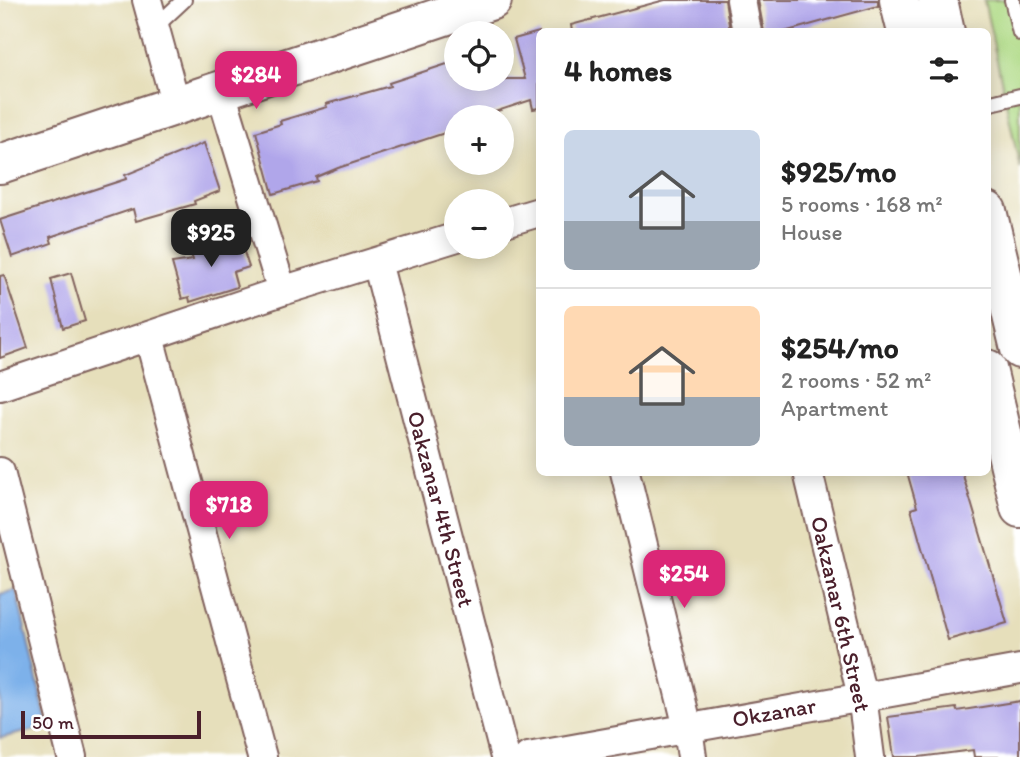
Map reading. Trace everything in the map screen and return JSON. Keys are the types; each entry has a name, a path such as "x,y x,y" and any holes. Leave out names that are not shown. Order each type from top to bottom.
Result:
{"main road":[{"path":"0,164 492,0"},
{"path":"899,0 906,28"},
{"path":"938,0 944,28"},
{"path":"991,228 1020,349"},
{"path":"991,386 1020,508"}],"street":[{"path":"147,0 176,105"},
{"path":"741,0 746,28"},
{"path":"221,92 282,291"},
{"path":"514,219 536,213"},
{"path":"0,386 282,291 444,241"},
{"name":"Oakzanar 4th Street","path":"377,262 505,757"},
{"path":"149,337 262,757"},
{"path":"0,472 72,757"},
{"path":"626,476 688,728 692,757"},
{"name":"Oakzanar 6th Street","path":"809,476 862,696 870,757"},
{"name":"Okzanar","path":"528,757 1020,670"}],"lane":[{"path":"154,28 184,0"},
{"path":"1012,0 1020,33"},
{"path":"991,103 1020,96"}],"green space":[{"path":"984,0 1020,0 1020,168 991,28"}],"water":[{"path":"16,590 48,727 0,738 0,594"}],"building":[{"path":"665,0 725,0 730,28 571,28 571,25"},
{"path":"758,0 878,0 878,6 798,28 763,28"},
{"path":"536,33 536,108 533,109 531,100 514,106 444,105 444,133 338,168 316,177 317,181 273,194 256,132 281,124 280,121 327,107 326,104 390,86 389,83 444,65 444,91 514,91 514,79 525,79 514,39"},
{"path":"204,143 220,191 194,201 195,204 136,221 133,209 50,237 52,243 12,257 0,220 126,179 125,175"},
{"path":"238,234 249,267 233,272 237,287 190,302 189,297 182,299 172,263 193,260 191,254 208,249 206,242"},
{"path":"71,273 85,321 63,328 51,279"},
{"path":"4,275 28,348 0,358 0,276"},
{"path":"908,476 963,476 1007,623 948,640 911,509 917,507"},
{"path":"1020,701 1020,757 974,757 973,750 919,757 894,757 888,717 956,708 957,711"}]}
